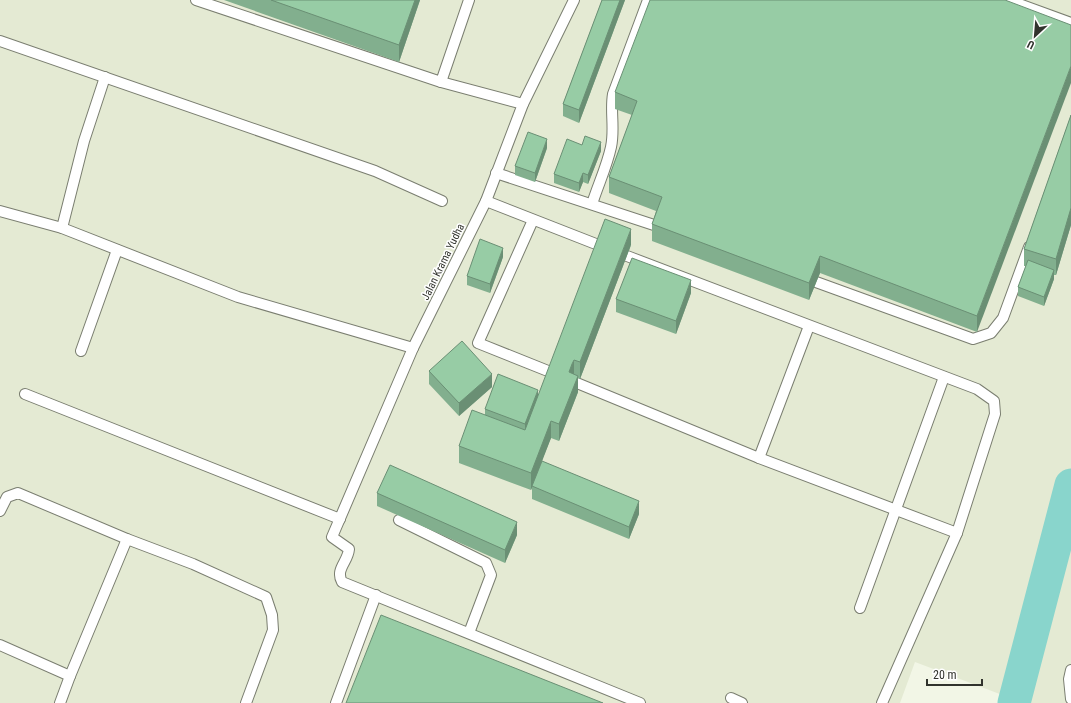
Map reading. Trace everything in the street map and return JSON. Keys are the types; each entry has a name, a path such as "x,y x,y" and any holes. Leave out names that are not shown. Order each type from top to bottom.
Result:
{"lane":[{"path":"196,0 441,82 523,104"},
{"path":"441,82 469,0"},
{"name":"Jalan Krama Yudha","path":"376,595 342,582 339,577 339,571 349,549 334,539 332,535 413,348 486,201 523,104 574,0"},
{"path":"592,204 611,147 612,134 610,108 613,94 648,0"},
{"path":"1008,0 1071,23"},
{"path":"0,41 375,171 442,201"},
{"path":"62,228 84,141 105,77"},
{"path":"496,173 657,226"},
{"path":"486,201 601,246"},
{"path":"0,211 62,228 238,298 413,348"},
{"path":"533,220 478,343 553,373"},
{"path":"816,282 973,339 991,333 1003,318 1033,236"},
{"path":"81,351 117,250"},
{"path":"627,256 976,389 994,400 995,414 957,533 882,703"},
{"path":"759,458 809,326"},
{"path":"860,608 944,377"},
{"path":"572,381 759,458 957,533"},
{"path":"25,394 340,519"},
{"path":"0,511 7,497 18,493 127,539 193,564 266,597 272,615 273,630 246,703"},
{"path":"399,520 486,563 491,575 469,633"},
{"path":"60,703 127,539"},
{"path":"336,703 376,595 640,703"},
{"path":"0,645 70,676"},
{"path":"1071,670 1069,679 1071,699"},
{"path":"731,698 742,703"}],"shaded area":[{"path":"0,0 1071,0 1071,703 1003,703 1005,696 915,662 900,703 0,703"}],"building":[{"path":"271,0 415,0 399,45"},
{"path":"602,0 620,0 579,110 563,104"},
{"path":"650,0 1005,0 1071,25 1071,66 977,316 820,256 809,283 652,224 662,197 609,177 637,101 615,92"},
{"path":"1071,115 1071,208 1056,259 1024,249"},
{"path":"528,132 547,139 535,173 515,166"},
{"path":"585,136 601,142 588,175 583,173 579,183 554,174 567,139 582,145"},
{"path":"605,219 631,229 580,362 574,360 569,372 578,376 559,424 551,421 531,473 459,446 472,410 525,430"},
{"path":"480,239 503,248 490,284 467,276"},
{"path":"632,258 691,280 676,321 616,299"},
{"path":"1028,260 1054,270 1044,297 1018,287"},
{"path":"462,341 492,374 459,403 429,371"},
{"path":"498,374 538,390 525,424 485,409"},
{"path":"542,461 639,501 629,527 532,486"},
{"path":"390,465 517,522 505,550 377,493"},
{"path":"381,615 603,703 346,703"}],"waterway":[{"path":"1014,703 1071,485"}]}
